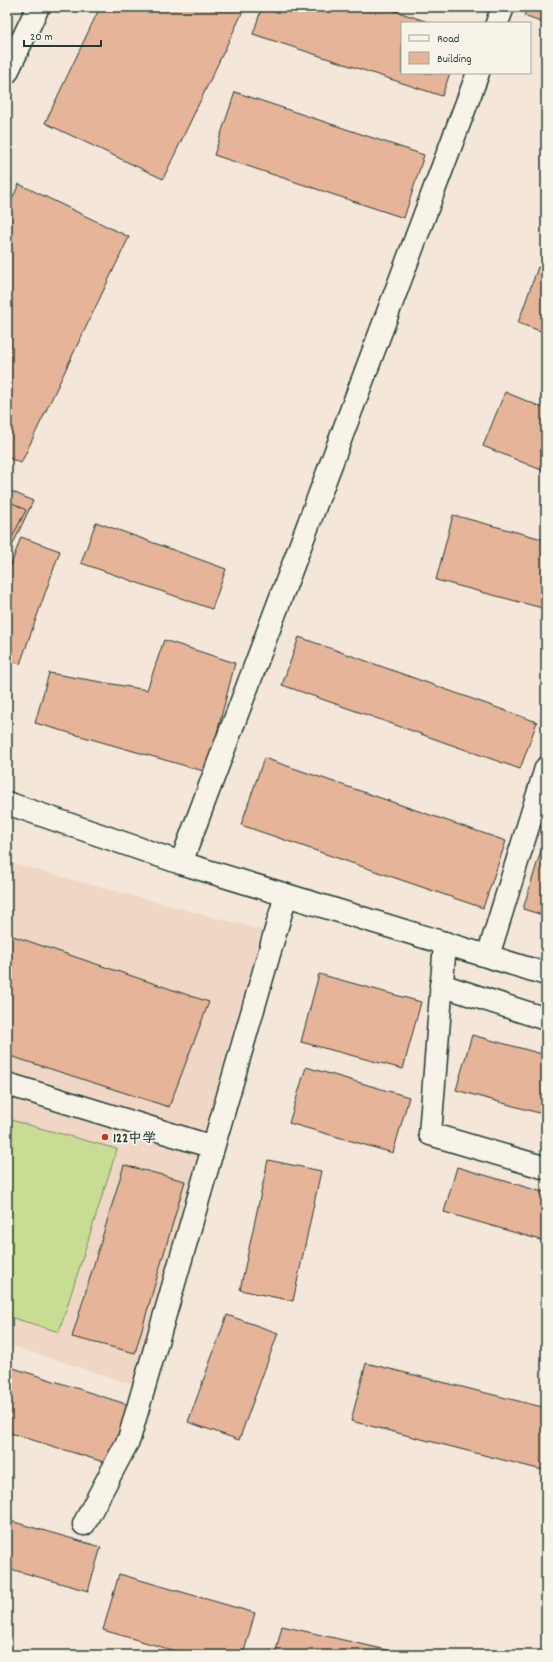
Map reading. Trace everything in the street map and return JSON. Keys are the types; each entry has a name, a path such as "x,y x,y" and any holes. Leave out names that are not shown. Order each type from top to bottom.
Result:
{"street":[{"path":"7,72 38,7"},
{"path":"497,22 503,7"},
{"path":"181,863 478,74"},
{"path":"488,956 546,768"},
{"path":"7,803 181,863 546,974"},
{"path":"84,1524 129,1438 286,895"},
{"path":"445,943 430,1134 546,1168"},
{"path":"441,985 546,1019"},
{"path":"7,1084 213,1147"}],"shaded area":[{"name":"122中学","path":"7,862 262,930 132,1385 7,1344"}],"green space":[{"path":"7,1119 117,1149 59,1332 7,1316"}],"building":[{"path":"100,7 245,7 163,179 45,123"},
{"path":"262,7 383,7 428,22 401,22 401,74 450,74 442,96 253,34"},
{"path":"528,7 546,7 546,24 524,16"},
{"path":"235,92 424,155 404,218 214,155"},
{"path":"19,184 129,237 21,463 7,457 7,210"},
{"path":"538,267 546,270 546,333 518,323"},
{"path":"505,392 546,409 546,472 483,446"},
{"path":"7,489 33,501 7,557"},
{"path":"7,500 26,510 7,547"},
{"path":"453,515 546,540 546,609 436,580"},
{"path":"96,522 226,569 212,609 81,563"},
{"path":"21,537 60,551 20,664 7,659 7,576"},
{"path":"299,637 537,722 520,769 282,685"},
{"path":"164,640 235,663 207,772 35,723 49,673 147,690"},
{"path":"264,758 506,841 483,908 241,825"},
{"path":"543,844 546,844 546,916 523,909"},
{"path":"7,934 209,1002 169,1107 7,1055"},
{"path":"319,974 421,1002 403,1069 301,1042"},
{"path":"472,1035 546,1055 546,1115 456,1090"},
{"path":"306,1067 409,1097 393,1153 289,1123"},
{"path":"268,1160 321,1171 293,1301 240,1290"},
{"path":"124,1165 185,1181 135,1353 72,1337"},
{"path":"457,1167 546,1193 546,1234 544,1241 444,1212"},
{"path":"227,1315 278,1333 239,1440 188,1422"},
{"path":"366,1363 546,1408 546,1471 351,1421"},
{"path":"7,1366 129,1405 110,1464 7,1432"},
{"path":"7,1520 101,1547 88,1591 7,1568"},
{"path":"119,1574 255,1613 243,1655 189,1655 103,1630"},
{"path":"282,1626 409,1655 275,1655"}],"place":[{"name":"122中学","path":"105,1137"}]}
